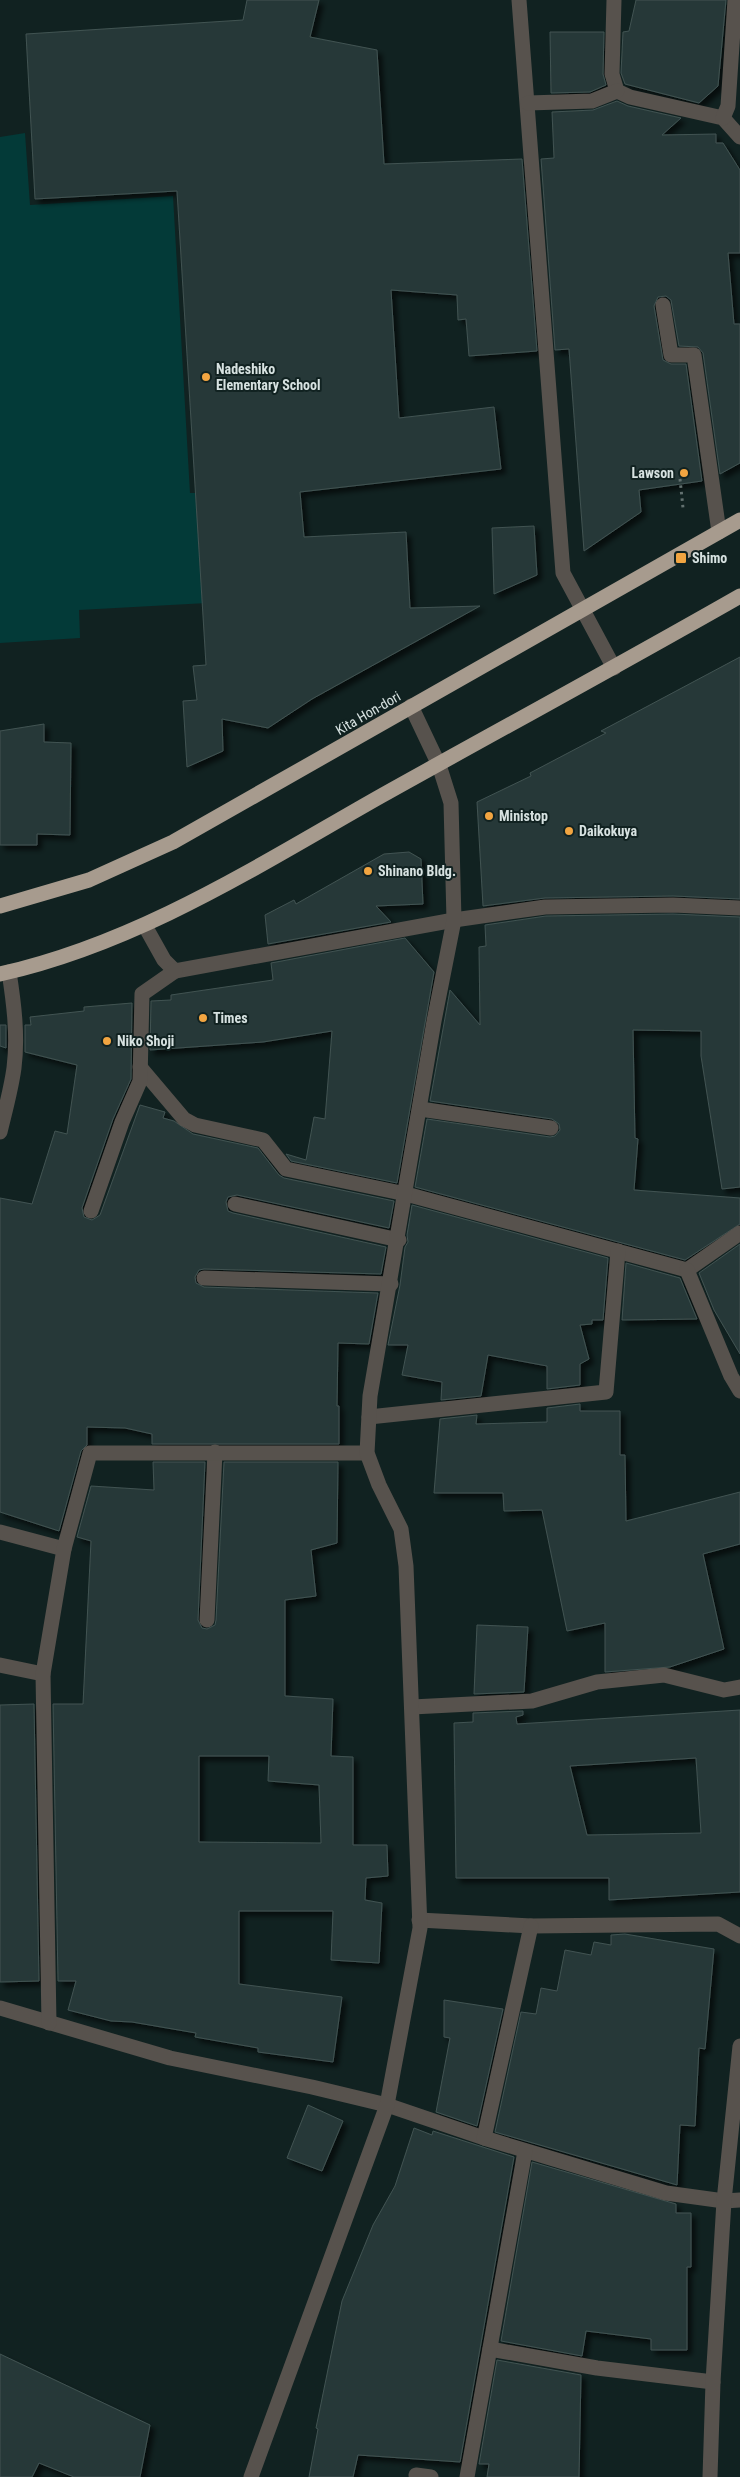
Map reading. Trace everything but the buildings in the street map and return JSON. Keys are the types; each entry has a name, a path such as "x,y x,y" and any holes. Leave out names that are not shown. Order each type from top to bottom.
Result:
{"highway":[{"name":"Kita Hon-dori","path":"0,906 88,880 173,842 740,520"},
{"path":"5,973 72,954 145,926 258,867 740,596"}],"street":[{"path":"519,0 563,574 614,668"},
{"path":"614,0 612,74 616,91"},
{"path":"723,118 728,106 735,0"},
{"path":"528,102 592,101 616,91 630,97 723,118 740,137"},
{"path":"663,305 671,355 694,355 719,532"},
{"path":"251,2477 387,2105 420,1928 406,1566 401,1529 367,1453 370,1396 454,920 451,803 438,765 411,706"},
{"path":"91,1211 122,1122 140,1081 142,994 175,970 454,920 545,907 673,905 740,908"},
{"path":"145,926 164,960 175,970"},
{"path":"0,1132 14,1069 16,1041 14,1008 5,973"},
{"path":"140,1067 184,1119 195,1125 263,1140 286,1169 406,1194 688,1270"},
{"path":"420,1109 551,1128"},
{"path":"235,1204 398,1240"},
{"path":"688,1270 740,1233"},
{"path":"369,1417 606,1392 618,1251"},
{"path":"688,1270 739,1386"},
{"path":"204,1278 391,1284"},
{"path":"207,1620 215,1452"},
{"path":"49,2023 43,1674 64,1548 90,1453 367,1453"},
{"path":"0,1532 64,1548"},
{"path":"0,1665 43,1674"},
{"path":"412,1708 532,1701 598,1682 664,1675 724,1690 740,1688"},
{"path":"419,1920 531,1926 718,1924 740,1936"},
{"path":"484,2138 531,1926"},
{"path":"0,2008 170,2058 312,2087 387,2105 484,2138 666,2193 724,2201 740,2200"},
{"path":"710,2477 713,2382 724,2201 740,2046"},
{"path":"467,2477 525,2150"},
{"path":"490,2349 597,2368 713,2382"}],"path":[{"path":"680,479 683,508"}],"shaded area":[{"path":"25,133 30,205 173,196 190,493 201,493 207,603 79,610 80,638 0,643 0,137"}],"place":[{"name":"Nadeshiko Elementary School","path":"206,377"},
{"name":"Lawson","path":"684,473"},
{"name":"Shimo","path":"681,558"},
{"name":"Ministop","path":"489,816"},
{"name":"Daikokuya","path":"569,831"},
{"name":"Shinano Bldg.","path":"368,871"},
{"name":"Times","path":"203,1018"},
{"name":"Niko Shoji","path":"107,1041"}]}
